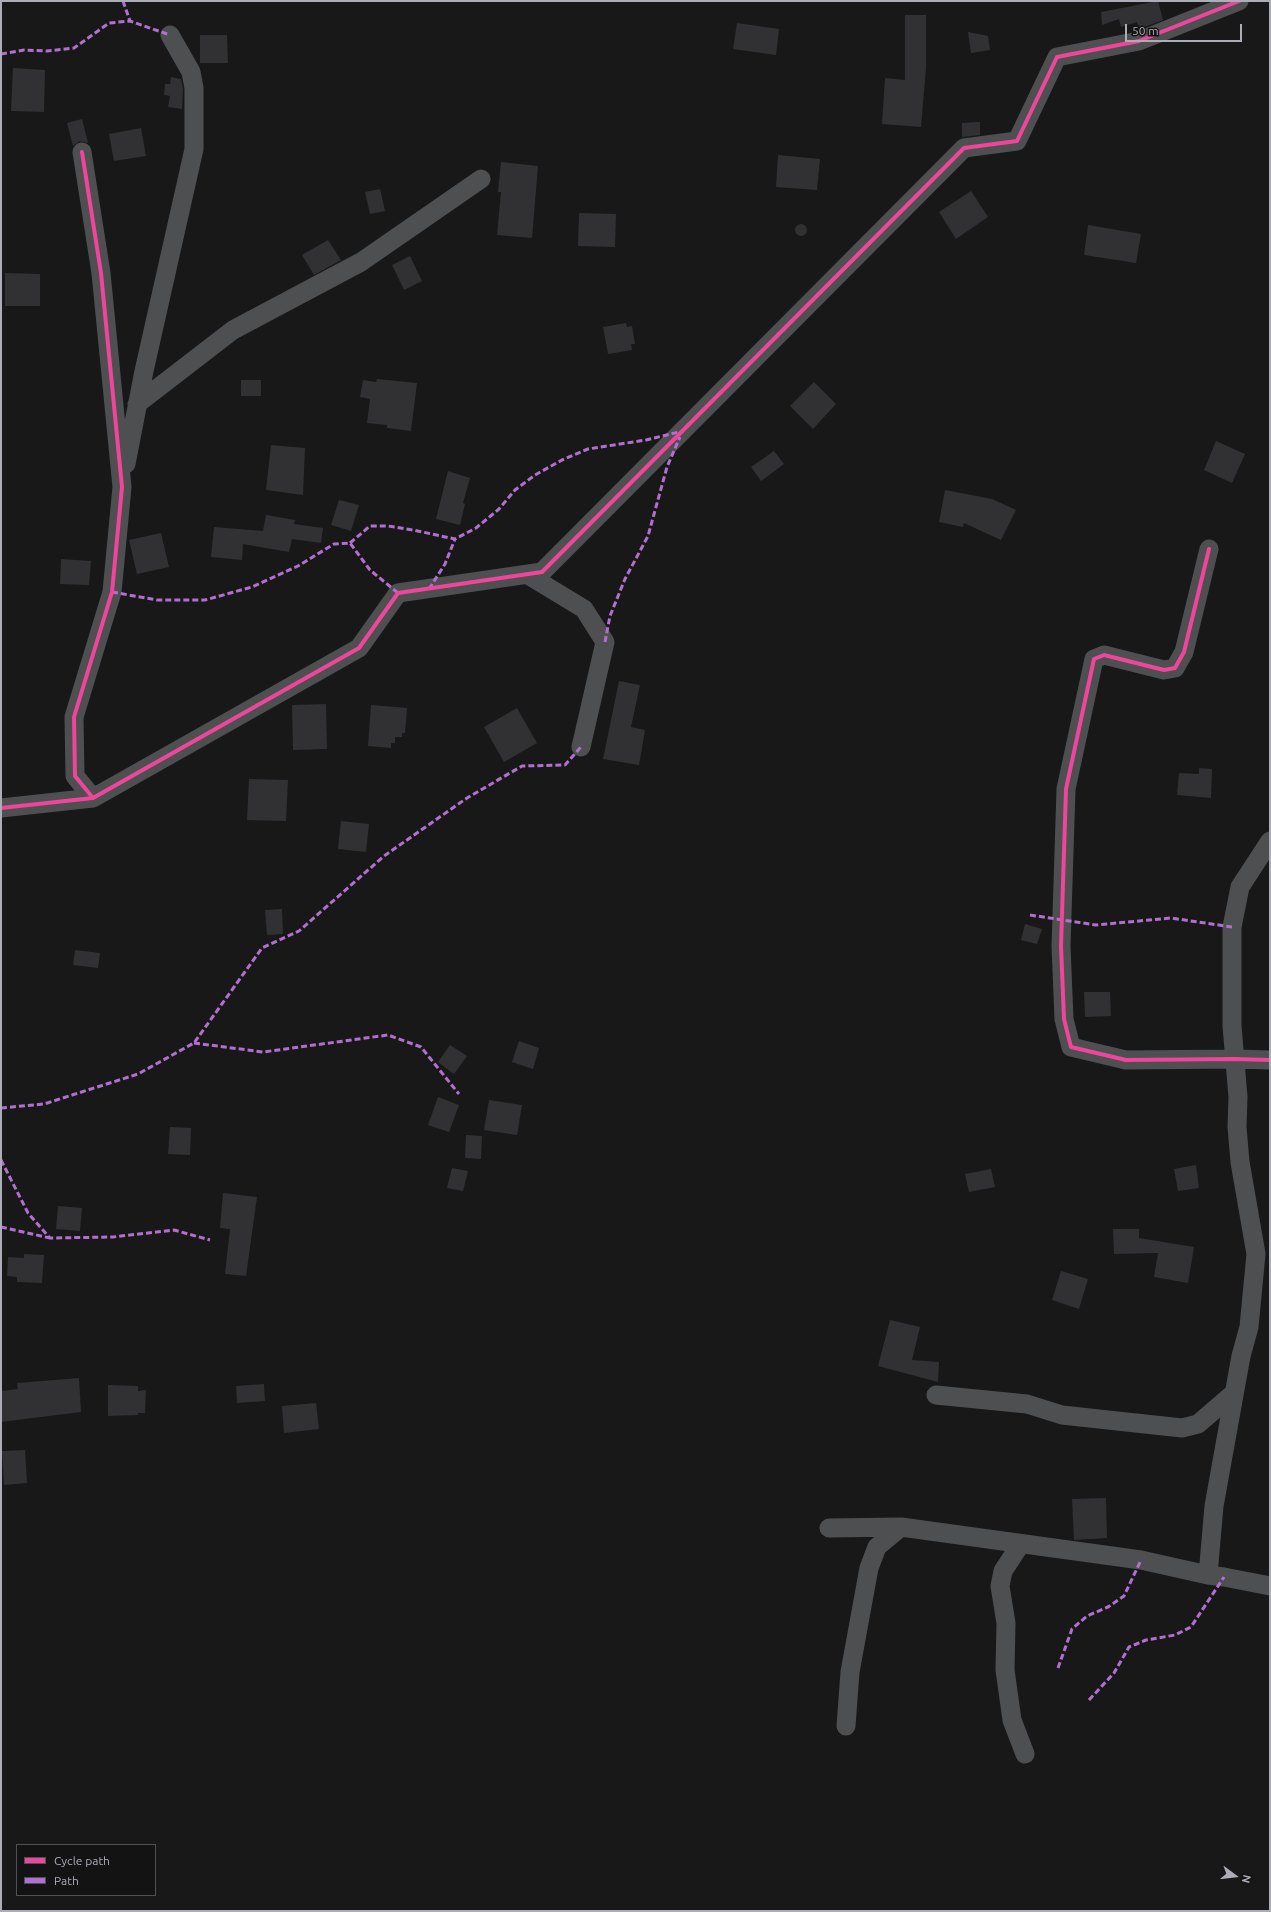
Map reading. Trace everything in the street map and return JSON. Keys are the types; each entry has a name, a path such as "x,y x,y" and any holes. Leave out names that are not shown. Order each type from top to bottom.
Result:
{"street":[{"path":"1,808 93,798 359,648 398,593 542,572 964,148 1017,141 1057,57 1140,41 1239,1"},
{"path":"93,798 75,776 74,717 112,592 122,487 137,404 194,149 194,88 191,72 170,35"},
{"path":"82,152 101,273 122,487"},
{"path":"137,404 232,330 362,262 481,179"},
{"path":"1209,549 1184,652 1175,668 1164,670 1104,655 1094,659 1066,789 1061,946 1064,1019 1071,1047 1126,1060 1234,1058 1270,1060"},
{"path":"528,575 584,608 605,642 581,747"},
{"path":"1208,1575 1214,1506 1240,1356 1249,1327 1256,1254 1240,1162 1232,1026 1232,927 1240,887 1270,841"},
{"path":"936,1395 1027,1404 1062,1415 1182,1428 1198,1424 1234,1393"},
{"path":"829,1528 901,1528 1141,1560 1208,1575 1270,1586"},
{"path":"846,1726 850,1672 869,1568 877,1547 901,1528"},
{"path":"1020,1545 1003,1571 1000,1586 1006,1623 1005,1670 1012,1720 1025,1754"}],"building":[{"path":"1158,1 1163,20 1139,29 1137,22 1121,27 1119,19 1102,25 1101,12"},
{"path":"905,15 926,15 926,68 921,127 882,124 885,78 905,80"},
{"path":"737,23 779,29 776,55 733,49"},
{"path":"968,32 988,36 990,50 971,53"},
{"path":"200,35 227,35 228,63 200,63"},
{"path":"13,68 45,70 44,112 11,111"},
{"path":"171,77 181,79 183,89 182,109 168,107 170,96 164,95 165,84 170,84"},
{"path":"82,119 88,143 80,141 73,146 67,123"},
{"path":"980,122 980,135 962,137 962,123"},
{"path":"141,128 146,156 114,161 109,134"},
{"path":"778,155 820,159 817,190 776,187"},
{"path":"501,162 538,166 532,238 497,235 501,192 498,192"},
{"path":"380,189 385,211 370,214 365,192"},
{"path":"971,191 988,217 956,239 939,212"},
{"path":"579,213 616,214 615,247 578,246"},
{"path":"803,224 806,225 806,235 799,236 796,235 795,228 796,225"},
{"path":"1088,225 1141,234 1136,263 1084,255"},
{"path":"328,240 341,260 314,275 302,255"},
{"path":"410,256 422,281 404,290 392,265"},
{"path":"5,273 40,274 40,306 5,306"},
{"path":"626,323 627,327 632,326 635,344 631,344 632,350 608,354 603,327"},
{"path":"377,379 417,383 411,431 387,428 387,425 367,423 370,399 360,397 363,380 376,382"},
{"path":"241,380 261,380 261,396 241,396"},
{"path":"814,382 836,404 813,429 790,406"},
{"path":"1216,441 1245,454 1232,483 1204,470"},
{"path":"271,445 305,448 303,495 266,490"},
{"path":"774,451 784,464 761,481 751,467"},
{"path":"448,471 470,478 463,503 465,504 460,525 436,519"},
{"path":"945,490 992,499 1016,510 1001,540 964,523 963,527 939,522"},
{"path":"339,500 359,505 351,531 331,525"},
{"path":"266,515 295,520 294,524 323,528 321,543 292,539 289,552 243,544 242,560 211,557 214,527 263,531"},
{"path":"161,533 169,567 137,574 129,540"},
{"path":"61,559 91,561 89,585 60,584"},
{"path":"619,681 640,685 631,727 645,730 639,765 603,759"},
{"path":"326,704 327,749 293,750 292,705"},
{"path":"371,705 407,708 405,733 402,733 402,737 395,737 395,743 391,743 391,748 368,746"},
{"path":"517,708 537,743 504,762 484,727"},
{"path":"1199,768 1212,769 1211,798 1177,795 1179,773 1199,774"},
{"path":"249,779 288,780 286,821 247,820"},
{"path":"341,821 369,824 366,852 338,849"},
{"path":"282,909 283,934 267,935 265,910"},
{"path":"1025,924 1042,929 1037,944 1021,940"},
{"path":"75,950 100,953 98,968 73,965"},
{"path":"1084,992 1110,992 1111,1016 1085,1017"},
{"path":"519,1041 539,1048 533,1069 512,1062"},
{"path":"450,1045 467,1056 454,1074 438,1062"},
{"path":"438,1097 459,1105 449,1132 428,1125"},
{"path":"489,1100 522,1105 517,1135 484,1130"},
{"path":"170,1127 191,1128 190,1155 168,1154"},
{"path":"466,1135 482,1136 481,1159 465,1158"},
{"path":"1196,1165 1199,1188 1178,1191 1174,1169"},
{"path":"452,1168 468,1171 463,1191 447,1188"},
{"path":"991,1169 995,1187 969,1192 965,1174"},
{"path":"223,1193 257,1197 246,1276 225,1274 230,1229 220,1228"},
{"path":"58,1206 82,1208 80,1231 56,1229"},
{"path":"1113,1229 1139,1229 1139,1238 1194,1247 1188,1283 1154,1277 1158,1253 1114,1254"},
{"path":"24,1254 44,1255 42,1283 17,1282 17,1277 7,1276 8,1257 24,1258"},
{"path":"1061,1271 1088,1279 1079,1309 1052,1300"},
{"path":"890,1320 920,1327 912,1360 939,1362 938,1382 878,1366"},
{"path":"79,1378 81,1412 1,1422 1,1391 18,1389 17,1383"},
{"path":"264,1384 265,1401 237,1403 236,1386"},
{"path":"108,1385 138,1386 138,1391 146,1390 145,1413 138,1413 138,1415 108,1416"},
{"path":"316,1403 319,1429 284,1433 282,1406"},
{"path":"25,1450 27,1483 4,1485 2,1451"},
{"path":"1106,1498 1107,1538 1074,1540 1072,1499"}],"marked path":[{"path":"123,1 130,21"},
{"path":"1,54 24,50 47,51 74,48 109,23 130,21 170,35"},
{"path":"350,543 370,526 388,526 455,539 476,528 499,509 515,490 535,475 562,460 588,449 646,440 679,432"},
{"path":"605,642 610,616 625,579 648,536 667,467 680,437"},
{"path":"429,589 445,564 455,539"},
{"path":"112,592 157,600 205,600 252,587 298,566 334,544 350,543 370,570 398,593"},
{"path":"1,1108 44,1104 138,1074 194,1043 262,948 299,931 384,856 467,798 522,766 565,765 581,747"},
{"path":"1030,915 1096,925 1171,918 1232,927"},
{"path":"194,1043 263,1052 388,1035 421,1047 459,1094"},
{"path":"1,1160 28,1213 50,1238 113,1237 174,1230 210,1240"},
{"path":"1,1227 50,1238"},
{"path":"1058,1668 1072,1629 1087,1616 1108,1607 1124,1596 1141,1560"},
{"path":"1089,1700 1114,1673 1129,1647 1146,1640 1175,1635 1191,1627 1224,1577"}],"cycle path":[{"path":"1,808 93,798 359,648 398,593 542,572 964,148 1017,141 1057,57 1139,41 1239,1"},
{"path":"82,152 101,273 122,487 112,592 74,717 75,776 93,798"},
{"path":"1209,549 1184,652 1175,668 1164,670 1104,655 1094,659 1066,789 1061,946 1064,1019 1071,1047 1126,1060 1270,1060"}]}
